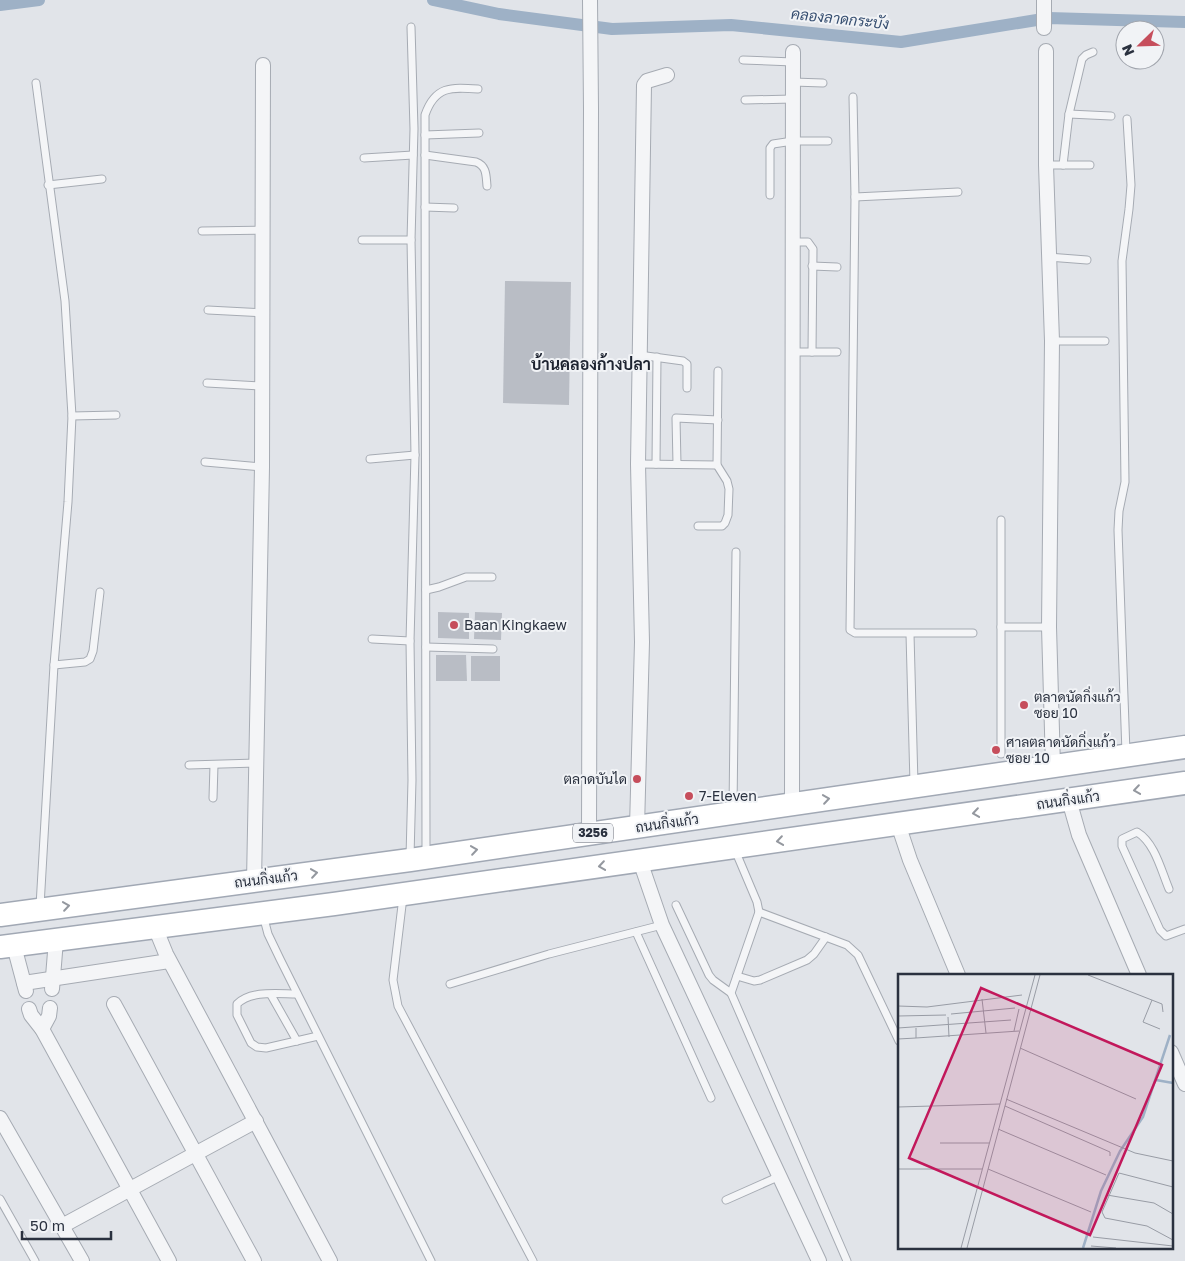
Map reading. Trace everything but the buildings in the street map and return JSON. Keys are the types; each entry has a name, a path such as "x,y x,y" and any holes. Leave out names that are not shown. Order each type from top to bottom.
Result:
{"main road":[{"name":"ถนนกิ่งแก้ว","path":"0,914 589,834 1185,747"},
{"name":"ถนนกิ่งแก้ว","path":"7,946 403,895 1185,783"}],"street":[{"path":"589,834 590,0"},
{"path":"1044,0 1044,28"},
{"path":"1046,51 1046,165 1052,341 1049,627 1054,766"},
{"path":"792,804 793,57"},
{"path":"254,881 262,467 263,65"},
{"path":"638,827 642,642 638,464 644,85 647,80 667,75"},
{"path":"1069,800 1080,835 1139,974"},
{"path":"898,824 910,860 958,974"},
{"path":"640,861 662,925 819,1261"},
{"path":"155,928 169,961 330,1261"},
{"path":"52,985 56,940"},
{"path":"7,946 25,988 52,985 169,961"},
{"path":"114,1004 254,1261"},
{"path":"42,1029 49,1016 50,1008"},
{"path":"29,1009 42,1029 169,1261"},
{"path":"1172,1054 1185,1084"},
{"path":"0,1118 82,1261"},
{"path":"62,1226 256,1121"}],"lane":[{"path":"411,27 413,155 411,240 416,455 410,641 412,780 418,858"},
{"path":"1063,165 1069,114 1082,59 1093,52"},
{"path":"743,60 793,57"},
{"path":"793,82 823,83"},
{"path":"36,83 48,185 65,301 72,416 68,502 54,665 40,909"},
{"path":"418,858 426,647 425,115 429,102 440,93 450,88 478,88"},
{"path":"853,97 854,197 849,626 850,630 854,633 973,633"},
{"path":"745,100 793,99"},
{"path":"1069,114 1111,116"},
{"path":"1126,755 1118,530 1125,482 1122,261 1130,185 1127,119"},
{"path":"425,135 479,133"},
{"path":"770,195 770,148 772,144 793,141 828,141"},
{"path":"364,158 413,155"},
{"path":"425,155 480,164 485,168 487,186"},
{"path":"1046,165 1090,165"},
{"path":"48,185 102,179"},
{"path":"854,197 958,192"},
{"path":"425,206 454,208"},
{"path":"202,231 264,230"},
{"path":"362,240 411,240"},
{"path":"793,242 808,242 813,249 812,352"},
{"path":"1048,257 1087,260"},
{"path":"812,266 838,267"},
{"path":"208,310 263,313"},
{"path":"1052,341 1105,341"},
{"path":"793,352 837,352"},
{"path":"639,356 683,361 687,364 687,388"},
{"path":"656,464 657,358"},
{"path":"698,526 722,526 726,523 728,515 729,489 727,481 717,464 718,371"},
{"path":"206,383 262,386"},
{"path":"72,416 116,415"},
{"path":"676,464 676,418 718,420"},
{"path":"370,459 416,455"},
{"path":"204,462 262,467"},
{"path":"638,464 717,464"},
{"path":"1001,520 1001,754"},
{"path":"733,813 736,552"},
{"path":"426,590 466,577 492,577"},
{"path":"54,665 84,662 90,659 93,651 100,592"},
{"path":"1001,627 1049,627"},
{"path":"910,634 914,786"},
{"path":"372,639 410,641"},
{"path":"426,647 493,649"},
{"path":"190,765 257,763"},
{"path":"213,798 214,765"},
{"path":"1169,889 1151,846 1144,836 1137,832 1122,839 1122,846 1160,930 1166,936 1185,929"},
{"path":"731,993 759,912 757,902 734,847"},
{"path":"403,895 393,980 398,1006 533,1261"},
{"path":"676,905 713,980 731,993 846,1261"},
{"path":"759,912 847,945 858,955 898,1039"},
{"path":"263,914 268,934 297,994 431,1261"},
{"path":"450,984 548,954 662,925"},
{"path":"636,932 710,1098"},
{"path":"737,976 754,981 760,980 799,963 814,954 826,937"},
{"path":"297,994 252,995 237,1004 237,1016 251,1043 257,1047 266,1048 318,1036"},
{"path":"272,995 297,1041"},
{"path":"726,1200 780,1176"},
{"path":"0,1199 35,1261"}],"waterway":[{"name":"คลองลาดกระบัง","path":"0,5 39,0"},
{"name":"คลองลาดกระบัง","path":"433,0 499,14 612,29 731,25 901,42 1049,18 1185,22"}],"place":[{"name":"Baan Kingkaew","path":"454,625"},
{"name":"ตลาดนัดกิ่งแก้ว ซอย 10","path":"1024,705"},
{"name":"ศาลตลาดนัดกิ่งแก้ว ซอย 10","path":"996,750"},
{"name":"ตลาดบันได","path":"637,779"},
{"name":"7-Eleven","path":"689,796"}],"district":[{"name":"บ้านคลองก้างปลา","path":"591,364"}]}
